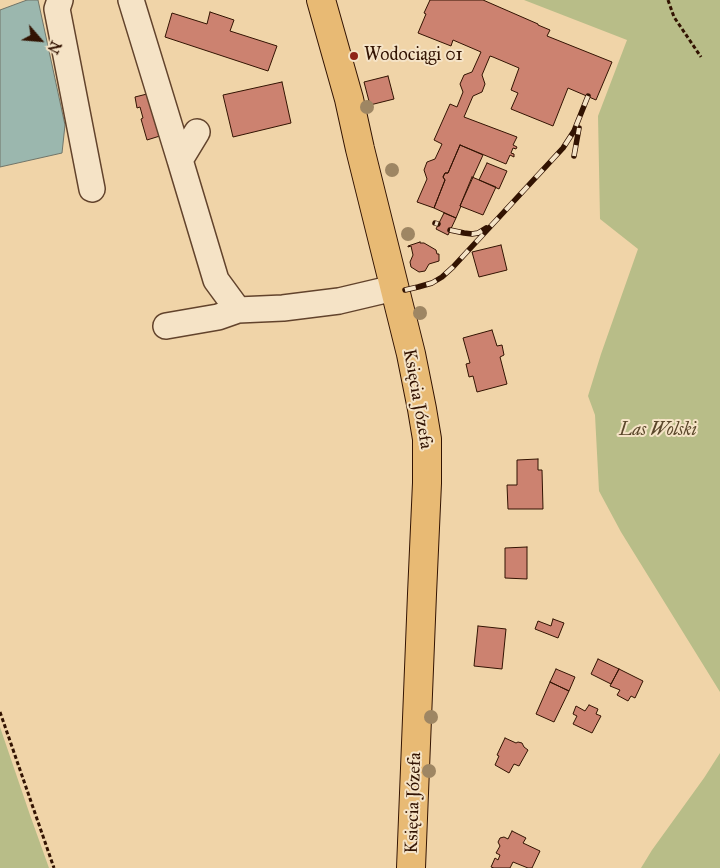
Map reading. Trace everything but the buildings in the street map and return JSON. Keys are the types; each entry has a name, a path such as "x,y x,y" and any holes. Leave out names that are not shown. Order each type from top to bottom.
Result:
{"main road":[{"name":"Księcia Józefa","path":"322,0 349,99 415,372 427,449 427,501 411,868"}],"lane":[{"path":"60,0 57,8 92,190"},
{"path":"132,0 216,280 238,310"},
{"path":"180,160 197,132"},
{"path":"66,138 87,164"},
{"path":"166,326 218,317 238,310 283,308 339,300 394,288"}],"path":[{"path":"668,0 674,16 701,57"},
{"path":"0,712 54,868"}],"green space":[{"name":"Las Wolski","path":"524,0 720,0 720,692 621,532 599,491 595,415 588,396 638,249 600,219 598,116 627,40"},
{"path":"0,727 30,815 49,868 0,868"},
{"path":"720,753 720,868 641,868 652,850"}],"water":[{"path":"27,0 38,0 65,125 62,153 0,167 0,10"}],"railway":[{"path":"405,290 432,283 453,267 563,148 574,131 588,96"},
{"path":"574,156 579,128"},
{"path":"450,230 472,234 486,228"}],"place":[{"name":"Wodociągi 01","path":"354,56"}]}
